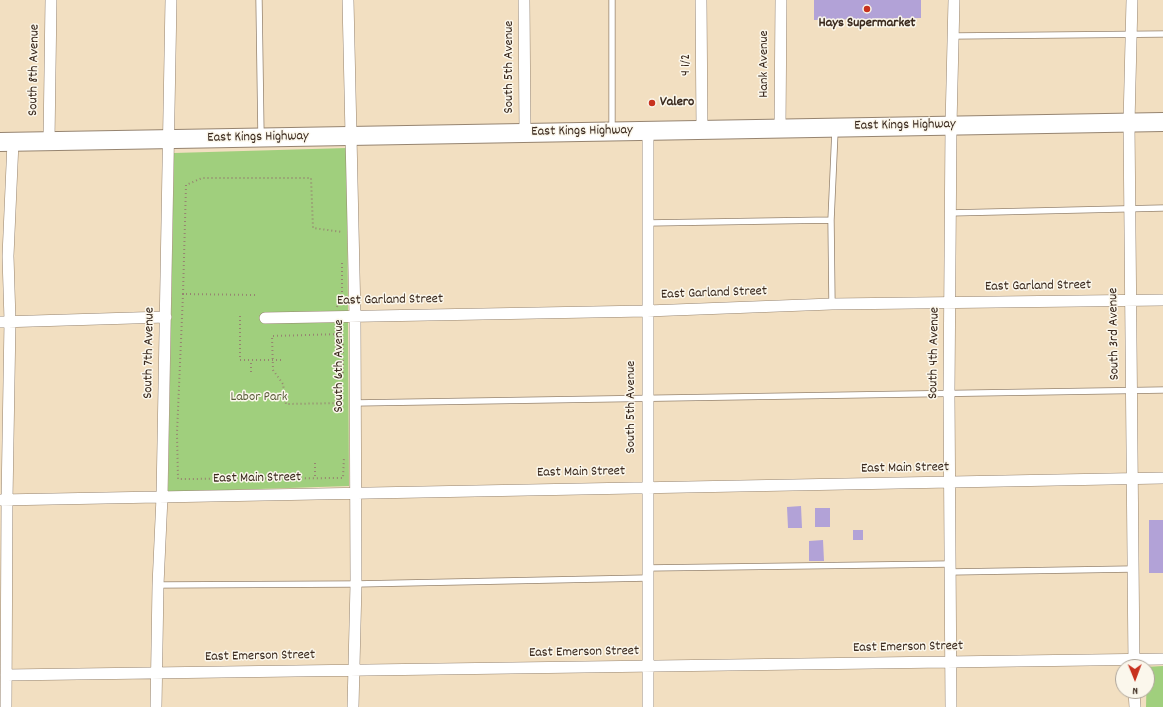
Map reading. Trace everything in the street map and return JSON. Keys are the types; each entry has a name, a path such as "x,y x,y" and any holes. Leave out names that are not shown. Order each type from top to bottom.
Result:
{"main road":[{"name":"East Kings Highway","path":"7,142 1163,122"}],"street":[{"name":"South 8th Avenue","path":"50,141 51,0"},
{"name":"South 7th Avenue","path":"156,707 170,139 171,0"},
{"name":"South 6th Avenue","path":"348,0 355,317 356,584 353,707"},
{"name":"South 5th Avenue","path":"524,0 525,133"},
{"name":"4 1/2","path":"701,0 702,130"},
{"name":"Hank Avenue","path":"780,0 780,129"},
{"name":"South 4th Avenue","path":"951,707 949,393 951,125 954,0"},
{"name":"South 3rd Avenue","path":"1132,0 1129,123 1131,478 1134,659"},
{"name":"South 5th Avenue","path":"648,131 648,707"},
{"path":"6,707 3,500 5,322 8,256 7,142"},
{"name":"East Garland Street","path":"266,318 647,312 832,304 950,304 1163,300"},
{"path":"5,322 166,317"},
{"name":"East Main Street","path":"3,500 355,492 949,483 1163,478"},
{"name":"East Emerson Street","path":"6,675 950,662 1115,663"}],"lane":[{"path":"259,0 262,137"},
{"path":"612,0 612,132"},
{"path":"954,36 1163,34"},
{"path":"832,304 831,220 835,128"},
{"path":"950,213 1163,208"},
{"path":"648,223 831,220"},
{"path":"355,403 1163,390"},
{"path":"158,585 356,584 647,573 949,568 1132,569"}],"path":[{"path":"342,239 342,231 313,228 311,178 202,178 186,185 178,432 178,479 343,478 344,454"},
{"path":"337,312 337,306 342,294 342,263"},
{"path":"183,294 255,295"},
{"path":"240,316 240,360 284,360"},
{"path":"343,380 343,334 272,336 273,370 283,384 286,404 344,403"},
{"path":"251,360 251,372"},
{"path":"344,395 344,410"},
{"path":"315,463 315,478"}],"green space":[{"name":"Labor Park","path":"347,148 349,486 168,492 174,153"},
{"path":"1155,666 1163,666 1163,707 1146,707 1146,699 1155,699"}],"building":[{"name":"Hays Supermarket","path":"814,0 921,0 921,18 814,20"},
{"path":"801,506 802,528 788,528 787,507"},
{"path":"815,508 830,508 830,527 815,527"},
{"path":"1149,520 1163,520 1163,573 1149,573"},
{"path":"853,530 863,530 863,540 853,540"},
{"path":"823,540 824,561 809,561 809,541"}],"place":[{"name":"Hays Supermarket","path":"867,9"},
{"name":"Valero","path":"652,103"}]}
